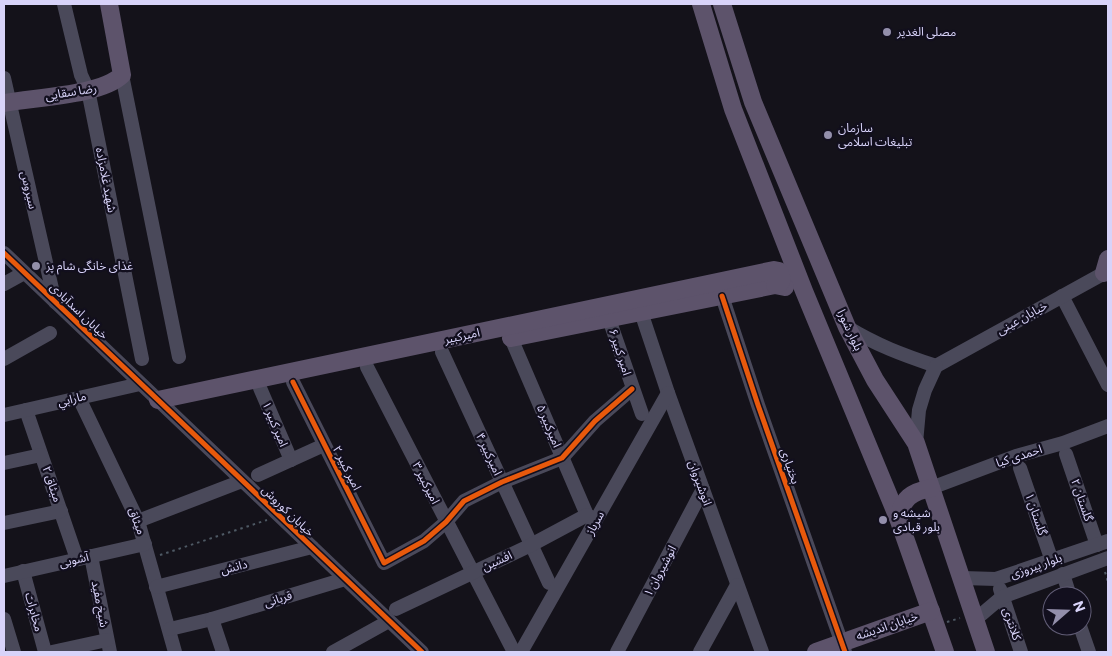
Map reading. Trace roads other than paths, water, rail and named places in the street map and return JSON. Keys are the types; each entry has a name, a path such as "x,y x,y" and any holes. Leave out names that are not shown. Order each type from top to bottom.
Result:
{"main road":[{"path":"109,4 122,75"},
{"path":"700,4 733,108 788,252 898,518 944,652"},
{"name":"بلوار شورا","path":"722,4 753,102 847,327 875,380 916,443 986,652"},
{"name":"رضا سقایی","path":"6,102 88,90 109,84 122,75"},
{"path":"788,252 771,279 804,291"},
{"name":"امیرکبیر","path":"161,404 293,382 339,367 367,367 722,296 771,279"},
{"name":"امیرکبیر","path":"161,404 771,279"},
{"path":"898,518 901,505 908,497 931,488"},
{"name":"خیابان اندیشه","path":"816,652 844,647 933,619"}],"street":[{"name":"شهید غلامزاده","path":"64,4 81,75 88,90 142,359"},
{"path":"122,75 179,357"},
{"name":"سیروس","path":"4,78 6,102 54,302"},
{"name":"خیابان اسدآبادی","path":"4,254 140,384"},
{"name":"خیابان عینی","path":"936,366 1062,296 1107,268"},
{"path":"4,284 24,273"},
{"name":"بختیاری","path":"722,296 758,405 844,647"},
{"path":"1062,296 1108,385"},
{"name":"انوشیروان","path":"641,312 668,393 762,652"},
{"name":"امیر کبیر ۶","path":"609,319 642,414"},
{"path":"847,327 872,342 936,366 925,390 919,410 916,443"},
{"path":"4,359 50,333"},
{"name":"امیرکبیر ۵","path":"511,338 562,458 591,518"},
{"name":"امیرکبیر ۴","path":"442,352 548,583"},
{"name":"امیرکبیر ۳","path":"367,367 514,652"},
{"name":"امیر کبیر ۲","path":"293,382 384,563 424,541 446,522"},
{"name":"مارابي","path":"4,415 140,384"},
{"name":"خیابان کوروش","path":"140,384 345,579 393,615 422,652"},
{"name":"امیر کبیر ۱","path":"260,388 290,460"},
{"path":"446,522 464,501 502,482 562,458 595,421 632,388"},
{"name":"سرباز","path":"522,652 591,518 668,393"},
{"name":"میثاق","path":"79,398 138,521 170,629 171,651"},
{"name":"میثاق ۲","path":"26,410 61,511 84,558"},
{"name":"احمدی کیا","path":"931,488 1016,456 1108,429"},
{"path":"258,475 324,445"},
{"name":"گلستان ۲","path":"1066,454 1102,543"},
{"path":"4,463 41,455"},
{"name":"گلستان ۱","path":"1020,468 1052,561"},
{"path":"138,521 242,481"},
{"name":"انوشیروان ۱","path":"616,652 703,489"},
{"path":"4,523 61,511"},
{"name":"افشین","path":"333,652 393,615 472,573 591,518"},
{"name":"بلوار پیروزی","path":"962,578 996,579 1102,543"},
{"name":"آشوبی","path":"4,576 144,544"},
{"name":"دانش","path":"156,587 312,547"},
{"name":"شیخ مفید","path":"84,558 109,646"},
{"name":"بلوار پیروزی","path":"975,616 1002,596 1108,558"},
{"name":"مخابرات","path":"23,571 45,652"},
{"path":"1063,574 1067,586"},
{"name":"قربانی","path":"170,629 212,619 345,579"},
{"name":"کلانتری","path":"996,579 1021,652"},
{"path":"700,652 737,585"},
{"path":"212,619 223,652"},
{"path":"4,623 14,652"},
{"path":"1084,636 1090,652"},
{"path":"52,652 109,646"}],"place":[{"name":"مصلی الغدیر","path":"887,32"},
{"name":"سازمان تبلیغات اسلامی","path":"828,135"},
{"name":"غذای خانگی شام پز","path":"36,266"},
{"name":"شیشه و بلور قبادی","path":"883,520"}]}
